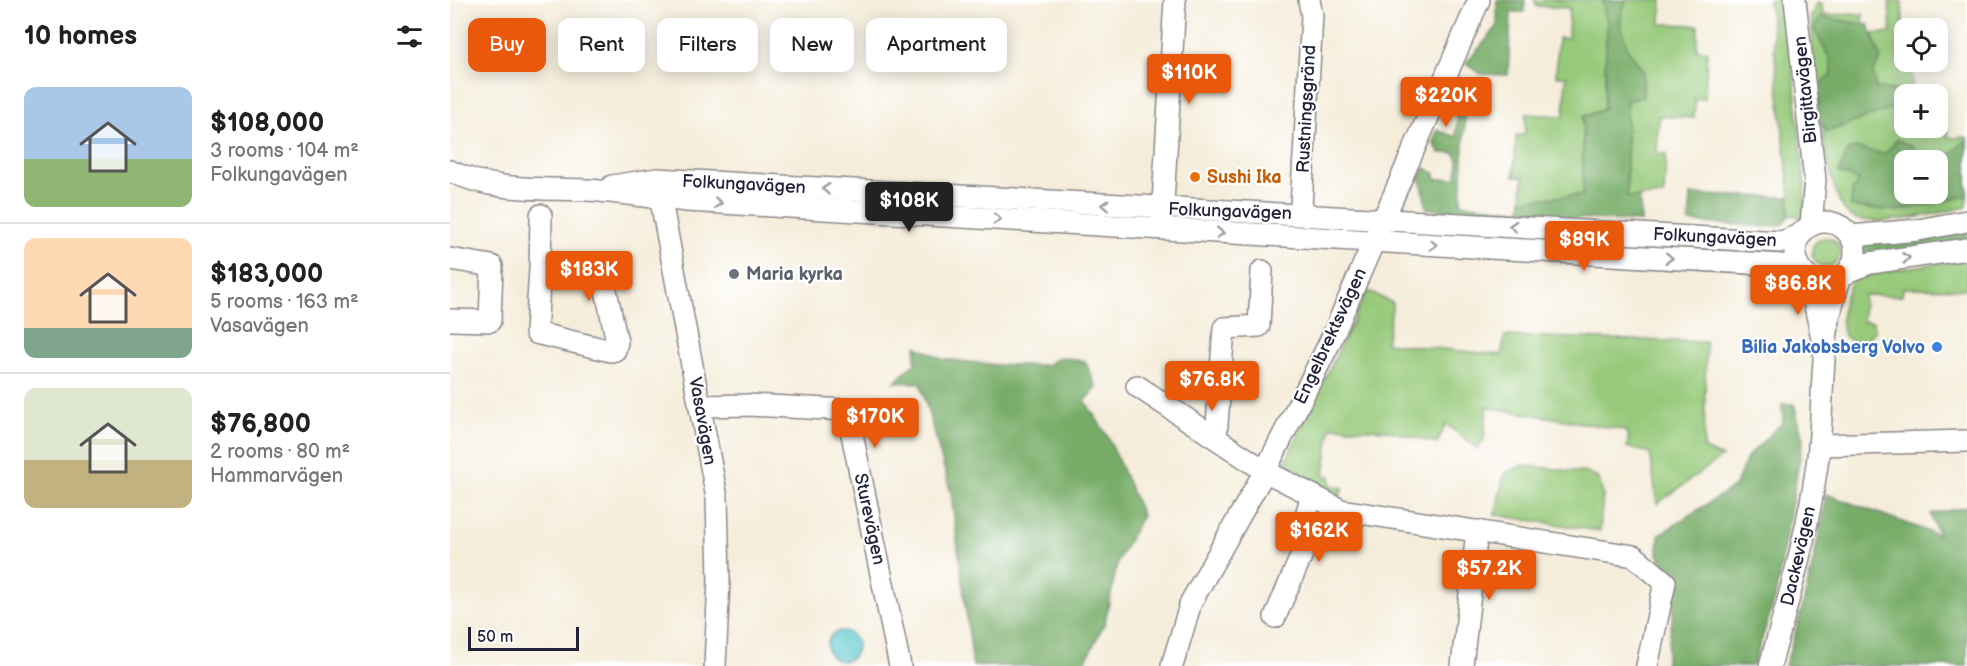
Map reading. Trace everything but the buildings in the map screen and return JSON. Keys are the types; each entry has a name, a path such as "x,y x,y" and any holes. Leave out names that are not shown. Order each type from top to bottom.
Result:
{"street":[{"path":"1162,229 1175,0"},
{"name":"Rustningsgränd","path":"1308,214 1300,207 1312,16 1309,0"},
{"name":"Engelbrektsvägen","path":"1172,666 1191,602 1265,471 1329,344 1479,0"},
{"name":"Birgittavägen","path":"1795,0 1815,180 1814,227"},
{"path":"450,171 467,179 509,188 658,189"},
{"name":"Folkungavägen","path":"658,189 1308,214 1782,242 1814,227"},
{"name":"Folkungavägen","path":"658,189 1162,229 1804,272"},
{"name":"Vasavägen","path":"658,189 717,498 719,580 715,666"},
{"path":"540,269 589,271 604,281 617,342 615,350 611,351 536,333 541,215"},
{"path":"1851,236 1918,230 1967,221"},
{"path":"1845,274 1855,254 1851,236 1842,227 1814,227 1795,250 1804,272 1825,282 1845,274 1870,263 1967,249"},
{"path":"450,259 492,266 490,321 450,320"},
{"path":"1216,438 1224,328 1259,326 1262,271"},
{"name":"Dackevägen","path":"1804,272 1824,347"},
{"name":"Dackevägen","path":"1770,666 1808,528 1819,445 1824,347 1834,296 1845,274"},
{"path":"1137,386 1265,471 1341,510 1634,556 1665,582 1647,666"},
{"name":"Sturevägen","path":"701,406 748,405 847,410 900,666"},
{"path":"1819,445 1967,441"},
{"path":"1275,617 1312,531 1303,525 1312,495"},
{"path":"1462,666 1477,531"}],"green space":[{"path":"1497,0 1525,0 1524,12 1511,12 1508,75 1481,74 1466,63 1497,27"},
{"path":"1534,0 1602,0 1607,22 1604,109 1583,117 1584,195 1522,200 1523,177 1514,176 1516,135 1525,135 1526,114 1564,116 1566,76 1556,76 1558,38 1568,38 1569,8 1537,6"},
{"path":"1602,0 1626,0 1620,21 1627,48 1643,71 1643,97 1627,100 1627,197 1640,197 1641,222 1427,209 1420,177 1425,168 1435,173 1435,179 1457,178 1458,160 1454,153 1440,153 1433,142 1437,130 1456,137 1458,100 1466,101 1461,204 1521,210 1522,200 1583,195 1583,117 1604,109 1607,22"},
{"path":"1625,0 1662,0 1661,24 1698,25 1697,50 1707,51 1705,99 1695,99 1694,118 1659,116 1657,153 1666,154 1664,195 1627,198 1627,100 1643,96 1643,72 1639,66 1623,65 1620,21"},
{"path":"1769,0 1786,0 1805,187 1804,217 1789,215 1790,197"},
{"path":"1902,1 1903,18 1894,18 1894,72 1912,72 1912,84 1894,84 1894,138 1948,138 1948,131 1949,138 1967,137 1967,207 1907,219 1874,221 1860,220 1850,216 1841,203 1826,154 1817,90 1811,16 1816,3 1822,4 1823,15 1863,14 1864,34 1891,33 1889,2"},
{"path":"1820,17 1869,25 1881,59 1873,73 1876,88 1894,90 1894,107 1827,132 1819,120 1818,86 1832,75 1831,61 1814,29"},
{"path":"1967,139 1967,196 1948,200 1948,155"},
{"path":"1897,140 1914,147 1915,150 1894,150 1894,204 1931,204 1899,211 1851,207 1852,191 1859,180 1839,173 1848,150 1856,148 1885,154"},
{"path":"1691,195 1790,197 1789,215 1784,224 1767,227 1689,222"},
{"path":"1967,230 1967,243 1860,259 1859,243"},
{"path":"1826,238 1836,242 1840,252 1836,262 1826,266 1816,262 1812,252 1816,242"},
{"path":"1967,259 1967,289 1903,288 1902,296 1864,295 1863,321 1873,322 1875,330 1867,340 1855,343 1844,336 1841,321 1842,307 1853,279 1872,273"},
{"path":"1367,291 1393,303 1386,343 1501,355 1505,336 1706,342 1704,449 1722,457 1657,504 1650,453 1627,447 1629,436 1624,430 1487,407 1484,439 1478,449 1446,424 1437,443 1386,430 1331,427 1324,475 1330,476 1331,485 1343,488 1340,496 1288,472 1286,460"},
{"path":"916,346 942,359 998,365 1047,365 1060,357 1085,361 1097,388 1085,401 1108,437 1142,515 1118,561 1105,622 1083,666 973,666 951,493 920,383 894,382 915,363"},
{"path":"1782,404 1794,404 1803,439 1775,599 1753,666 1665,666 1673,614 1674,581 1658,554 1659,535 1735,486 1748,456 1783,422"},
{"path":"1522,465 1587,473 1599,479 1603,495 1600,531 1495,515 1504,474"},
{"path":"1826,494 1938,535 1930,514 1967,507 1967,666 1785,666 1809,581"}],"water":[{"path":"842,631 853,635 857,646 853,657 842,661 831,657 827,646 831,635"}],"place":[{"name":"Sushi Ika","path":"1195,177"},
{"name":"Maria kyrka","path":"734,274"},
{"name":"Bilia Jakobsberg Volvo","path":"1937,347"}]}
